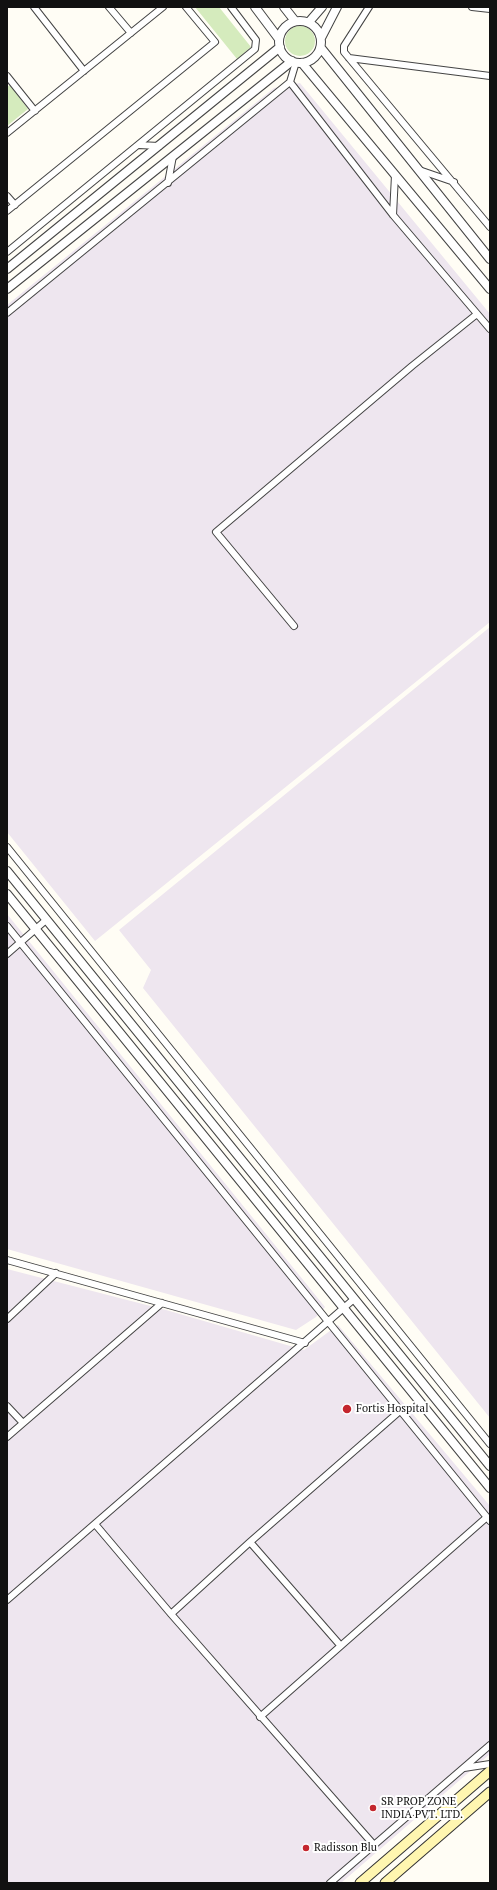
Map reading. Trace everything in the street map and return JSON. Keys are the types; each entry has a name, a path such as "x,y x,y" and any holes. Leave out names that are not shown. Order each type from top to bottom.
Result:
{"main road":[{"path":"360,1883 490,1771"},
{"path":"385,1883 490,1792"}],"street":[{"path":"34,7 84,71"},
{"path":"109,7 131,33"},
{"path":"7,134 163,7"},
{"path":"7,212 215,42 186,7"},
{"path":"7,252 139,146 255,49 256,40 231,7"},
{"path":"255,7 280,43 284,56 297,62 395,174 490,288"},
{"path":"284,7 296,21"},
{"path":"310,22 322,7"},
{"path":"321,38 337,7"},
{"path":"369,7 344,46 344,52 490,227"},
{"path":"472,7 490,9"},
{"path":"7,269 159,146 280,43 283,28 296,21 310,22 315,26 321,38 321,48 317,55 310,60 297,62 173,156 7,289"},
{"path":"321,48 490,260"},
{"path":"349,58 490,76"},
{"path":"7,313 290,82 297,62"},
{"path":"8,78 35,111"},
{"path":"290,82 393,215 490,328"},
{"path":"139,146 159,146"},
{"path":"168,183 173,156"},
{"path":"417,170 454,182"},
{"path":"393,215 395,174"},
{"path":"7,196 15,205"},
{"path":"294,626 216,532 412,366 477,314"},
{"path":"7,847 490,1444"},
{"path":"7,871 490,1466"},
{"path":"7,894 490,1488"},
{"path":"7,954 46,920"},
{"path":"7,926 329,1321 488,1519 340,1645 260,1716"},
{"path":"7,1260 305,1342"},
{"path":"7,1319 56,1273"},
{"path":"7,1600 354,1299"},
{"path":"7,1437 162,1303"},
{"path":"7,1406 24,1423"},
{"path":"171,1614 250,1542 401,1410"},
{"path":"95,1524 171,1614 374,1845"},
{"path":"250,1542 340,1645"},
{"path":"330,1883 490,1745"},
{"path":"464,1768 490,1764"}],"shaded area":[{"path":"300,83 490,314 490,622 95,941 7,832 7,305 274,88"},
{"path":"490,627 490,1418 143,988 151,970 119,930"},
{"path":"7,914 325,1307 316,1317 296,1330 7,1249"},
{"path":"7,1269 166,1310 304,1350 338,1325 490,1506 490,1754 341,1883 7,1883"}],"green space":[{"path":"195,7 219,7 251,47 237,59"},
{"path":"300,26 310,31 315,41 310,51 300,56 290,51 285,41 290,31"},
{"path":"10,85 28,109 7,126 7,87"}],"place":[{"name":"Fortis Hospital","path":"347,1409"},
{"name":"SR PROP ZONE INDIA PVT. LTD.","path":"373,1808"},
{"name":"Radisson Blu","path":"306,1848"}]}
